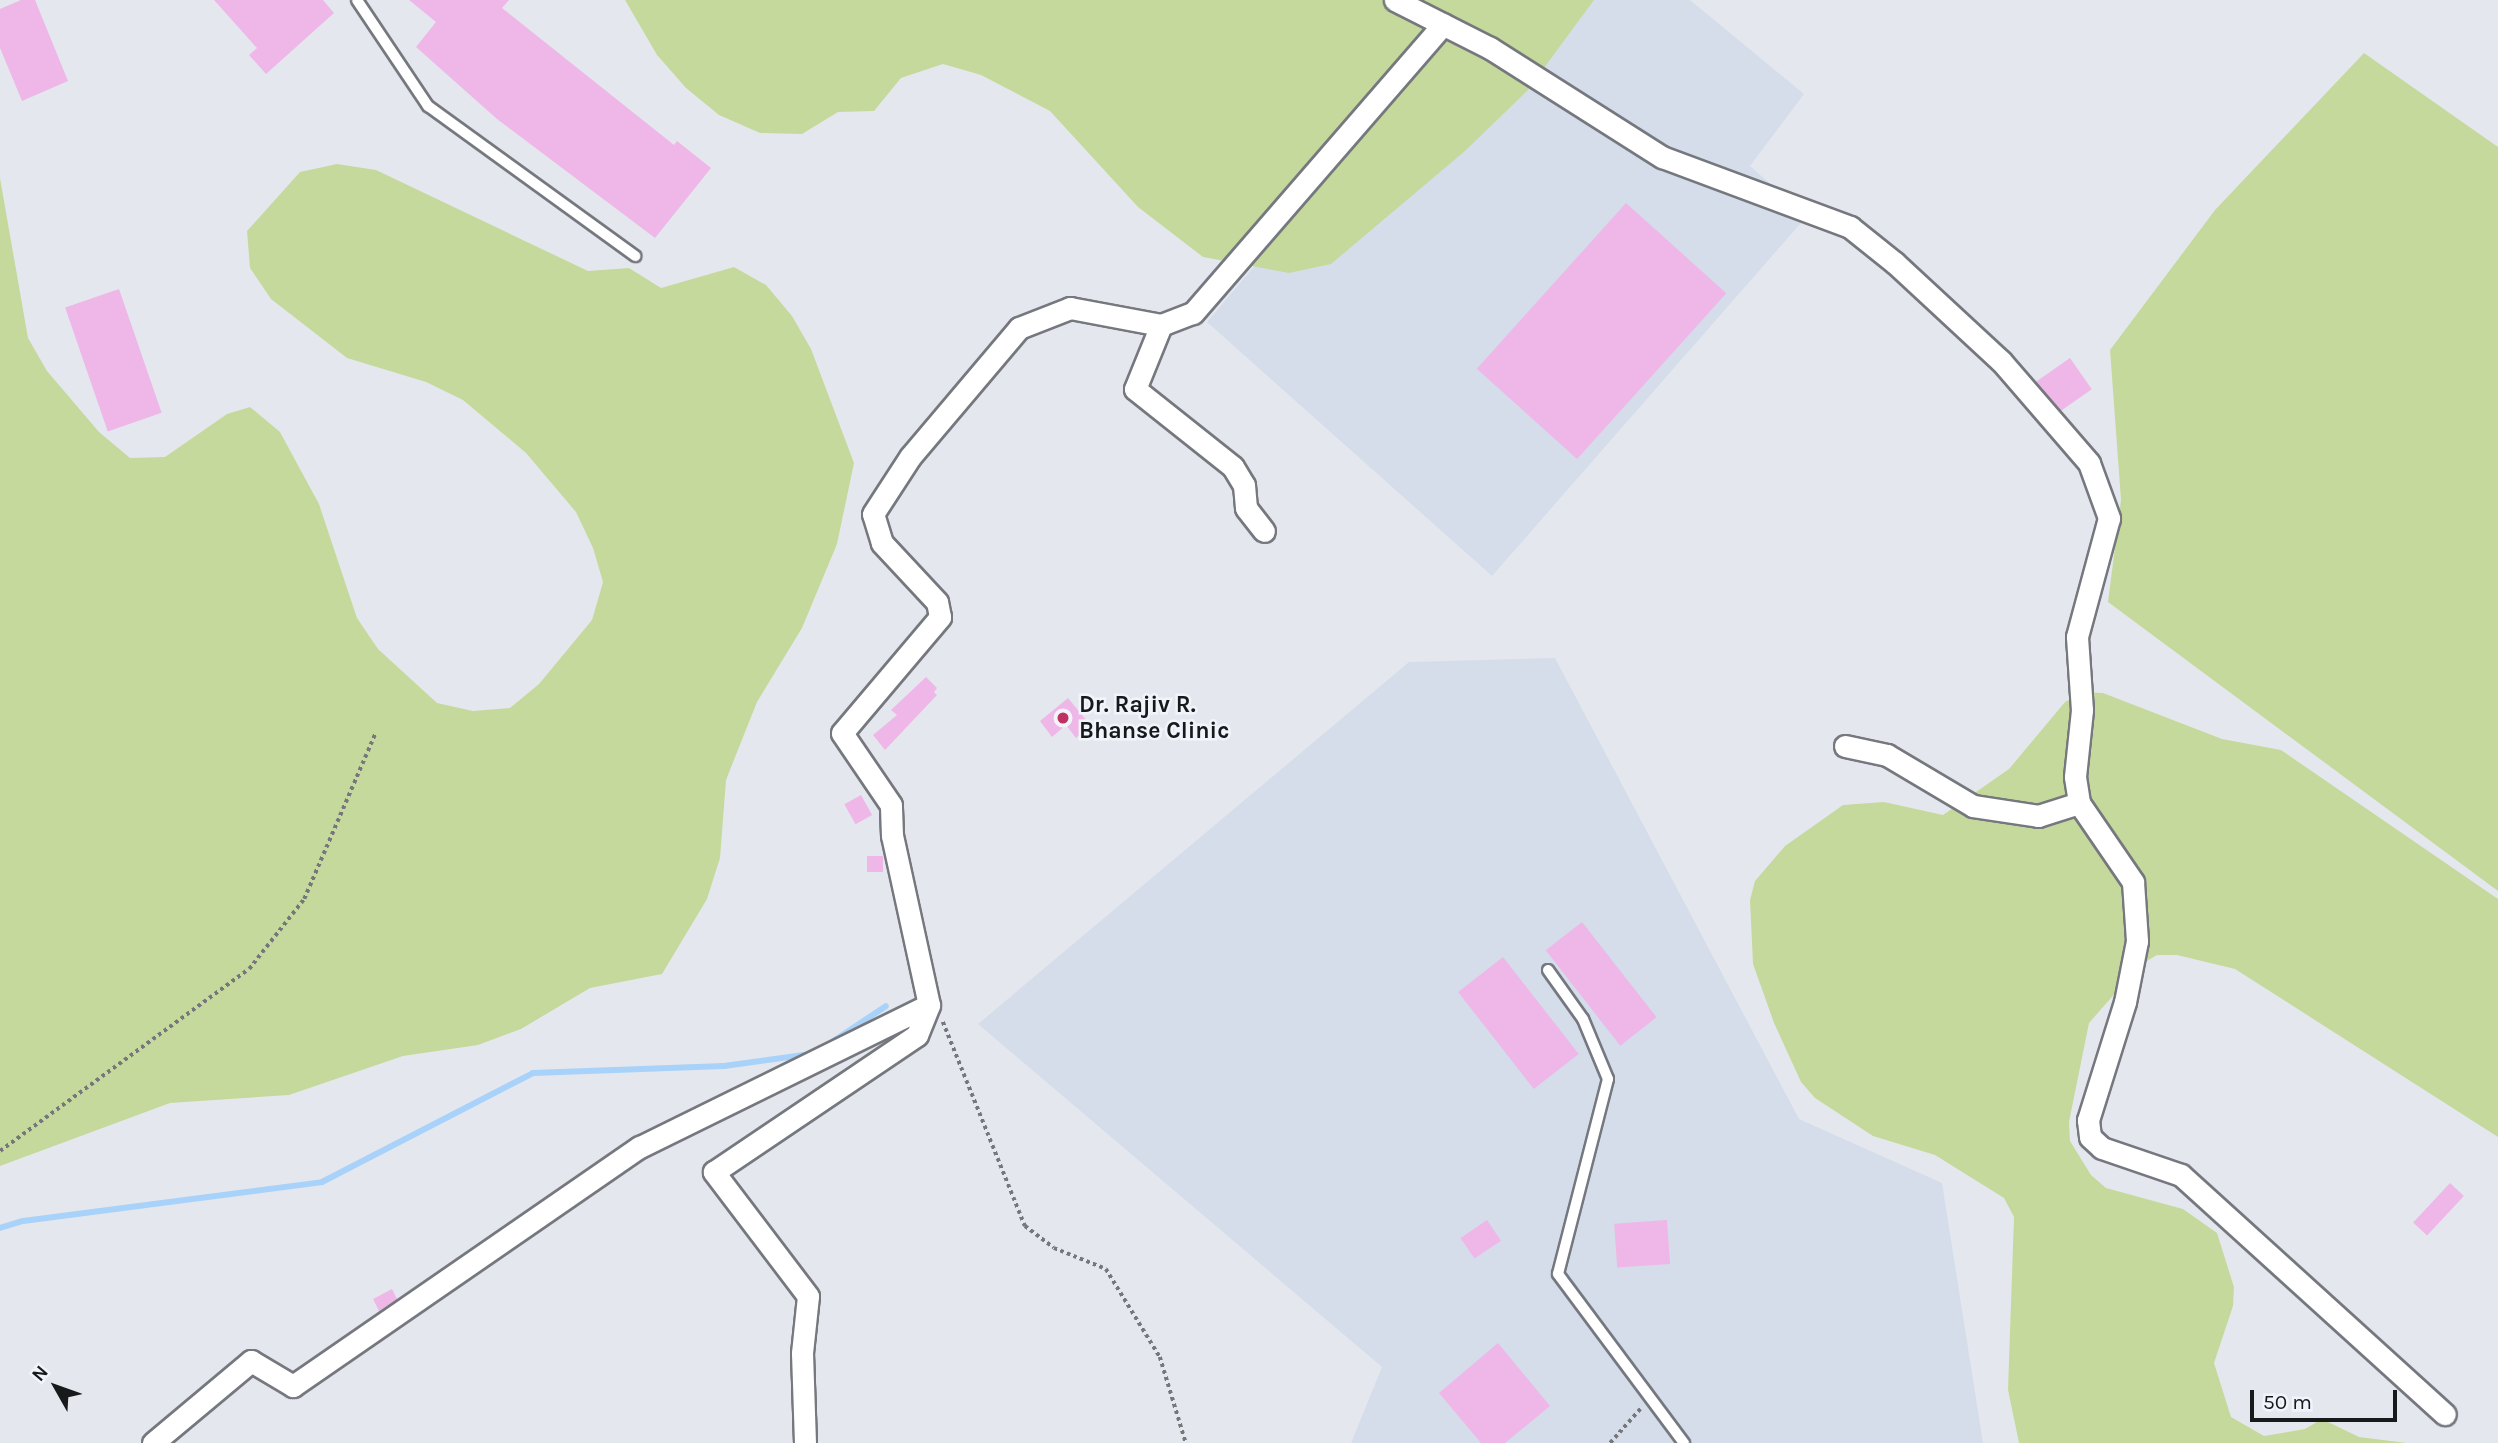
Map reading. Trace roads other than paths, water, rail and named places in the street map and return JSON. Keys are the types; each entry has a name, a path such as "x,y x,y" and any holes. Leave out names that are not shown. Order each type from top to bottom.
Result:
{"street":[{"path":"1395,0 1443,24 1662,157 1850,227 1895,263 2001,362 2089,463 2109,518 2077,637 2082,710 2075,777 2079,803 2133,881 2137,910 2137,941 2125,1002 2088,1120 2090,1137 2102,1148 2181,1175 2445,1414"},
{"path":"806,1443 802,1353 808,1296 715,1172 917,1035 929,1005 892,836 891,805 842,733 940,617 937,602 883,543 873,514 910,457 1019,328 1070,308 1161,325 1193,313 1443,24"},
{"path":"1161,325 1135,388 1233,467 1244,485 1246,508 1264,531"},
{"path":"1845,746 1887,755 1973,806 2038,816 2079,803"},
{"path":"153,1443 251,1361 293,1386 640,1147 929,1005"}],"lane":[{"path":"356,0 428,106 635,256"},
{"path":"1548,970 1583,1019 1608,1079 1558,1274 1684,1443"}],"waterway":[{"path":"835,1040 886,1006"},
{"path":"0,1228 23,1221 322,1182 533,1073 724,1066 811,1054"}],"place":[{"name":"Dr. Rajiv R. Bhanse Clinic","path":"1063,718"}]}
